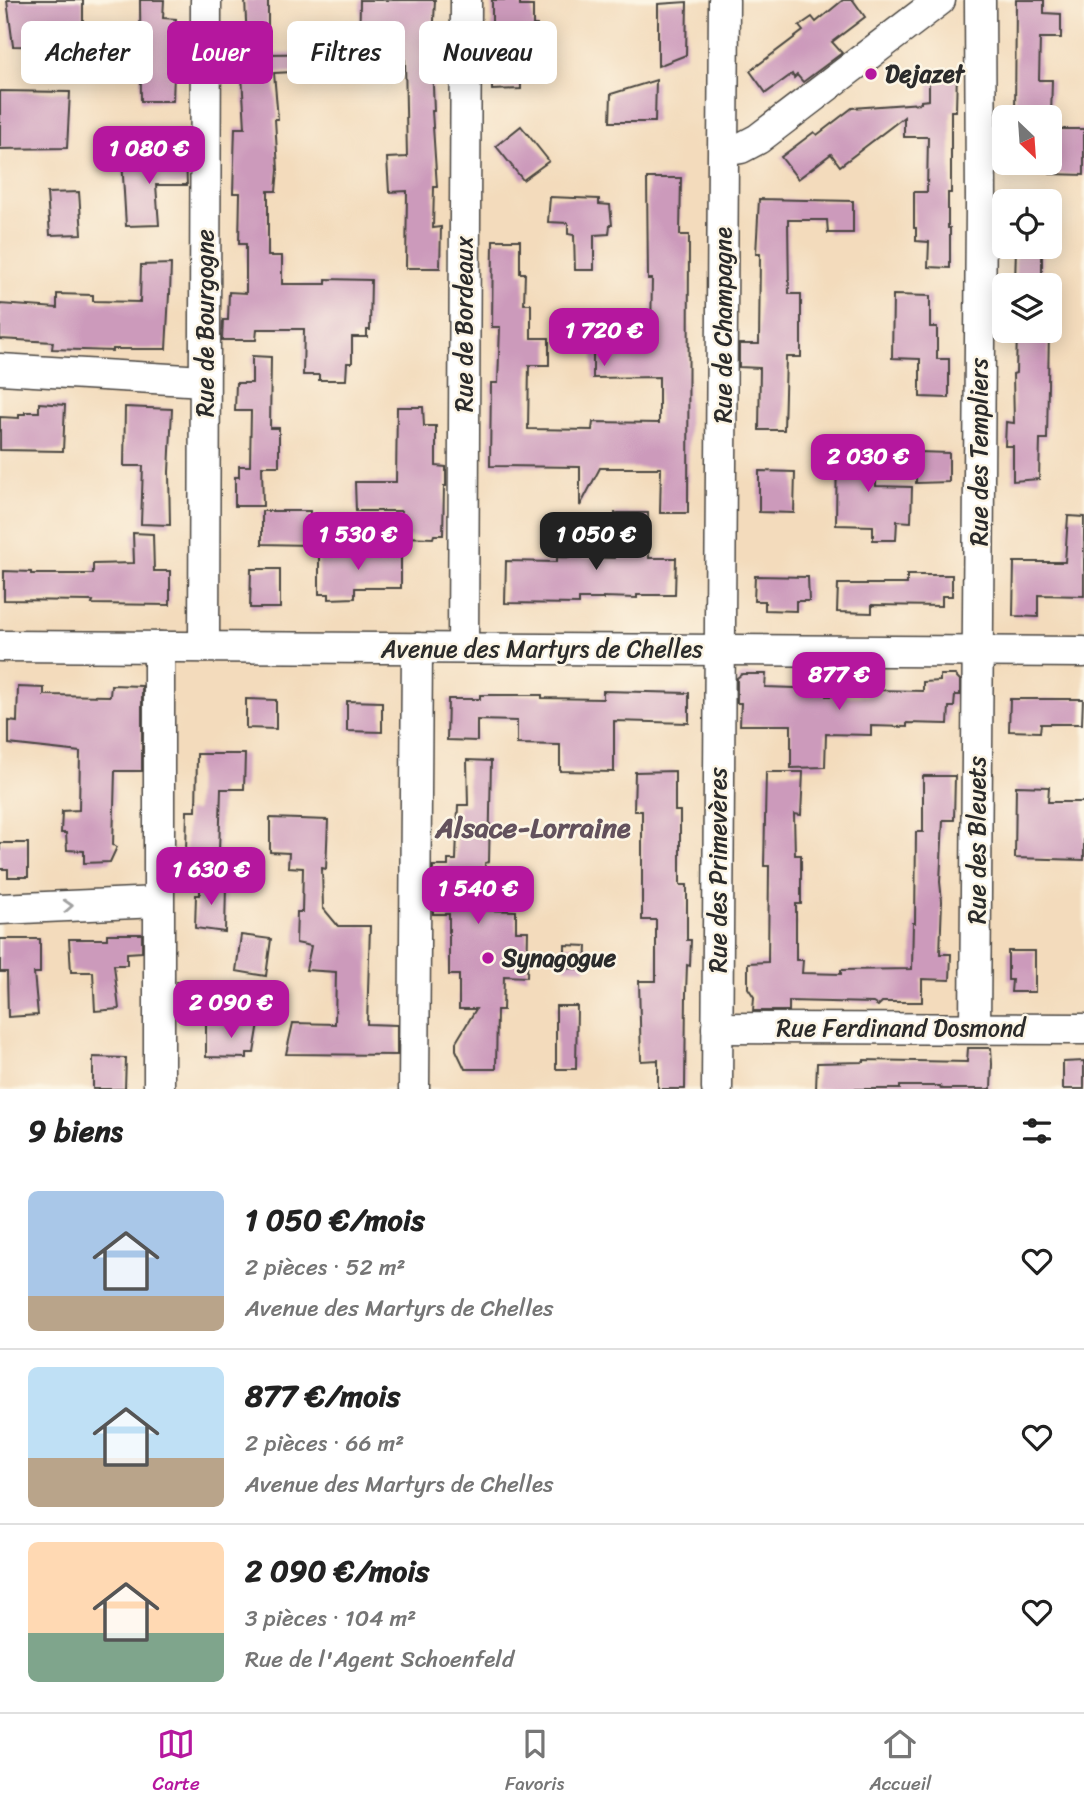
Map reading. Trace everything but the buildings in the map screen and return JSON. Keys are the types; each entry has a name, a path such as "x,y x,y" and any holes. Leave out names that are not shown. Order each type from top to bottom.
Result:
{"street":[{"name":"Rue de Bourgogne","path":"204,647 206,0"},
{"name":"Rue de Bordeaux","path":"463,648 466,0"},
{"name":"Rue de Champagne","path":"720,650 724,0"},
{"path":"724,151 741,148 758,139 940,0"},
{"name":"Rue des Templiers","path":"979,652 980,0"},
{"path":"0,369 204,381"},
{"name":"Avenue des Martyrs de Chelles","path":"0,646 1084,652"},
{"path":"159,647 159,1089"},
{"path":"414,1089 417,648"},
{"name":"Rue des Primevères","path":"717,1089 720,650"},
{"name":"Rue des Bleuets","path":"975,1028 979,652"},
{"path":"0,909 158,902"},
{"name":"Rue Ferdinand Dosmond","path":"717,1028 1084,1029"}],"place":[{"name":"Dejazet","path":"871,74"},
{"name":"Synagogue","path":"488,958"}],"district":[{"name":"Alsace-Lorraine","path":"533,827"}]}
